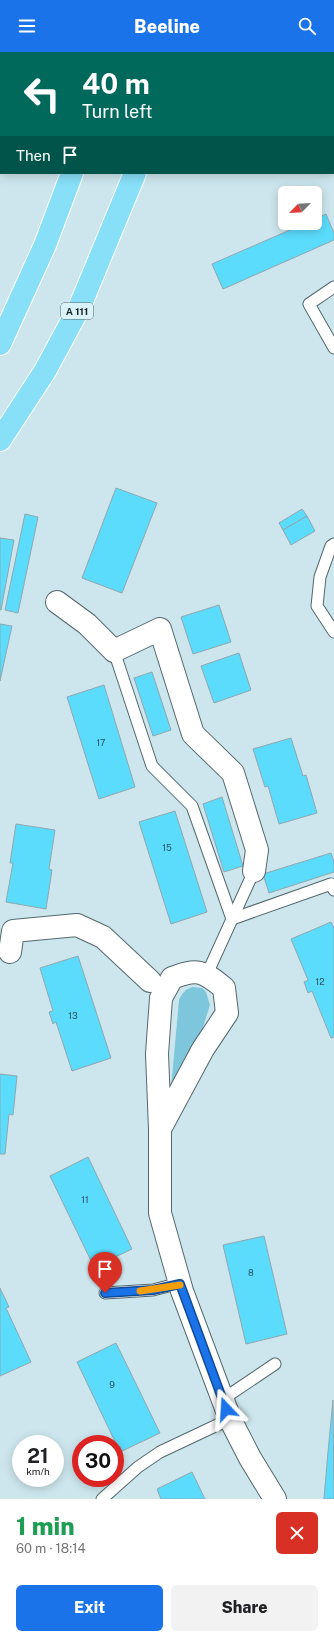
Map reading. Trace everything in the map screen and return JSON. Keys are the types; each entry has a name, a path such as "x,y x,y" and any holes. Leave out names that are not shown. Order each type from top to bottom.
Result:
{"highway":[{"path":"0,344 45,245 72,174"},
{"name":"A 111","path":"0,440 44,371 80,306 135,174"}],"street":[{"path":"57,602 87,624 114,651 160,629 193,734 233,773 257,850 254,871"},
{"path":"10,952 13,931 76,924 103,937 157,988 162,998 157,1054 160,1129 160,1213 180,1284 230,1419 250,1458 275,1499"},
{"path":"157,988 172,978 189,972 207,974 224,988 227,1013 202,1049 160,1129"}],"lane":[{"path":"334,287 309,304 334,348"},
{"path":"334,544 331,546 320,577 317,606 334,632"},
{"path":"114,651 152,766 192,806 232,918"},
{"path":"207,974 254,871"},
{"path":"232,918 332,884 334,890"},
{"path":"105,1293 153,1290 180,1284"},
{"path":"222,1399 275,1364"},
{"path":"102,1499 138,1467 160,1452 230,1419"}],"shaded area":[{"path":"192,987 202,988 206,992 210,1005 203,1027 175,1086 171,1088 179,1000 181,995 187,989"}],"building":[{"path":"326,214 334,233 334,240 223,289 212,264 290,230 322,230 322,216"},
{"path":"116,488 157,503 122,593 82,578"},
{"path":"302,509 307,516 283,530 279,523"},
{"path":"25,514 38,517 18,613 5,610"},
{"path":"307,516 315,531 291,545 283,530"},
{"path":"0,538 14,540 1,610 0,610"},
{"path":"219,605 231,642 193,654 181,617"},
{"path":"0,624 12,626 0,681"},
{"path":"239,653 251,690 214,703 201,666"},
{"path":"152,672 171,730 153,736 134,678"},
{"path":"104,685 135,787 99,799 67,697"},
{"path":"291,738 303,776 306,775 317,813 279,824 268,786 265,787 253,749"},
{"path":"222,797 243,866 224,872 203,804"},
{"path":"175,811 207,912 171,924 139,822"},
{"path":"16,824 55,830 49,869 52,870 46,909 6,902 13,863 10,863"},
{"path":"331,853 334,862 334,872 269,893 263,874"},
{"path":"331,922 334,928 334,1037 331,1038 312,991 308,993 304,982 308,980 291,939"},
{"path":"78,956 111,1058 72,1071 56,1022 53,1024 49,1012 53,1011 40,968"},
{"path":"0,1074 17,1076 13,1115 9,1114 5,1154 0,1154"},
{"path":"88,1157 132,1249 94,1267 50,1176"},
{"path":"264,1236 287,1334 246,1344 223,1245"},
{"path":"0,1288 9,1307 6,1308 31,1362 0,1376"},
{"path":"116,1343 160,1433 124,1450 124,1435 112,1435 77,1362"},
{"path":"333,1400 334,1499 324,1499 328,1452"},
{"path":"192,1472 205,1499 161,1499 157,1489"}],"slow traffic":[{"path":"140,1291 180,1285"}],"route":[{"path":"105,1293 153,1290 180,1284 226,1409"}]}
